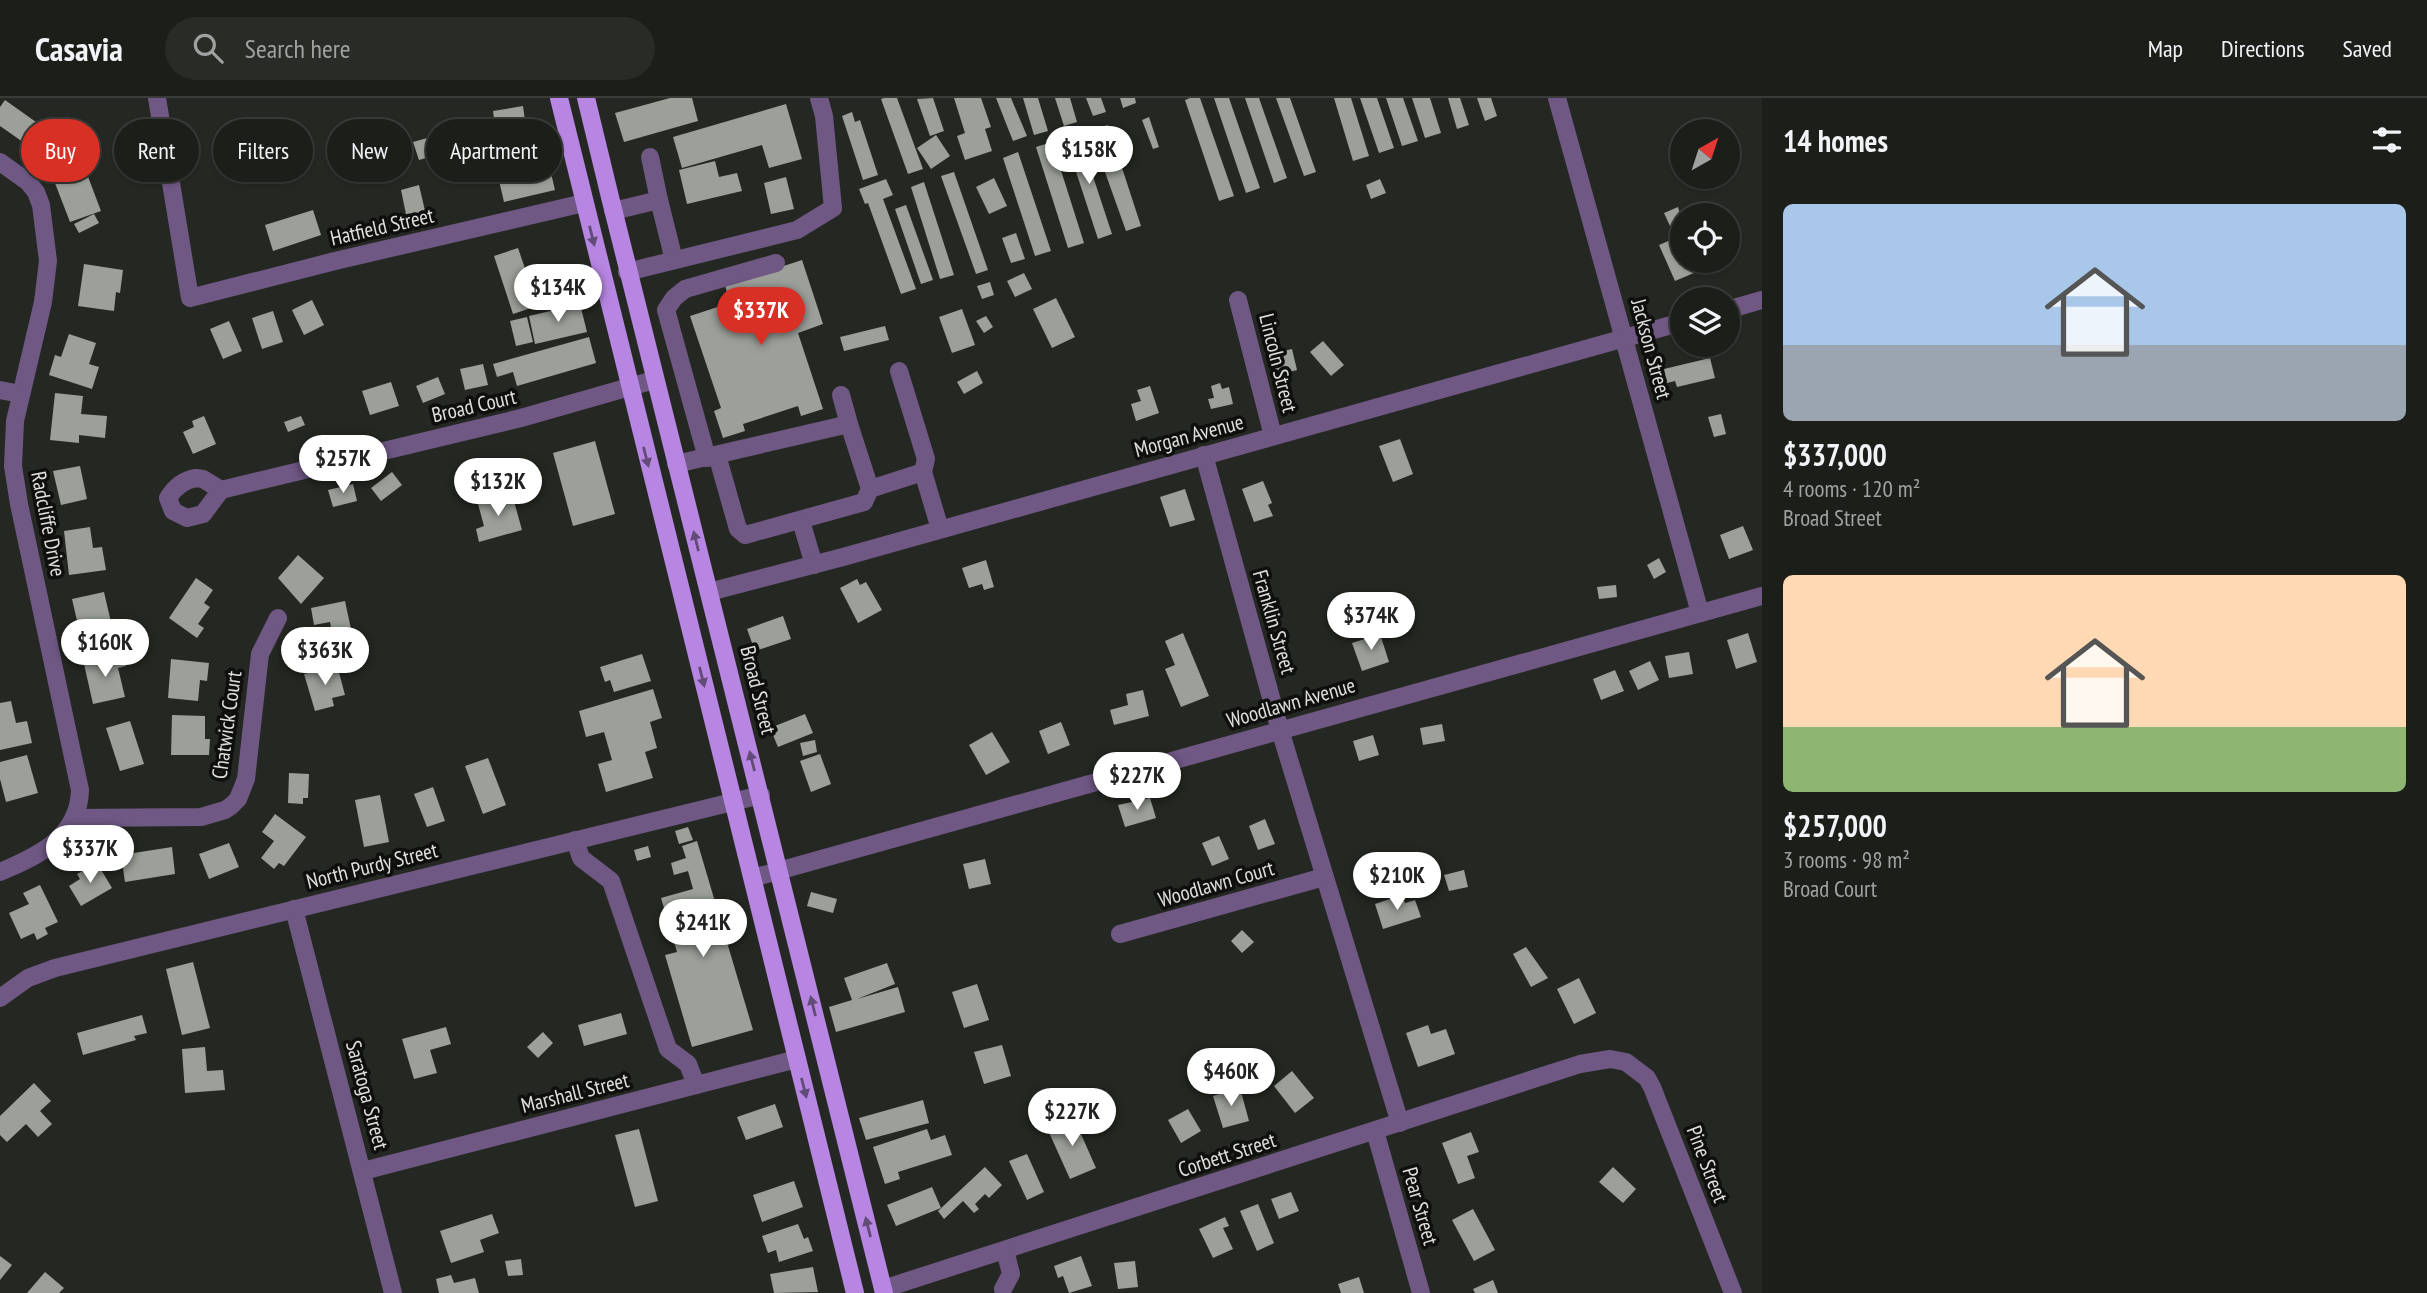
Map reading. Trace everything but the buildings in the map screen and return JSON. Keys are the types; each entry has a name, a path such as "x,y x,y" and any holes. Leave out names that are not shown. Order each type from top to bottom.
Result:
{"main road":[{"path":"559,98 855,1293"},
{"name":"Broad Street","path":"586,98 648,356 761,795 884,1291"}],"street":[{"name":"Hatfield Street","path":"158,98 190,298 584,203"},
{"path":"628,272 797,230 833,208 820,98"},
{"name":"Jackson Street","path":"1557,98 1700,613"},
{"path":"650,158 674,260"},
{"name":"Radcliffe Drive","path":"0,162 36,192 41,205 48,261 43,302 15,421 13,466 78,772 80,802 74,818"},
{"path":"613,211 659,200"},
{"path":"639,316 666,310 674,298 685,289 776,263"},
{"name":"Lincoln Street","path":"1238,300 1273,436"},
{"path":"1740,306 1762,300"},
{"path":"666,310 712,457 738,530 746,535 864,502 870,489 841,396"},
{"name":"Morgan Avenue","path":"709,592 1670,325"},
{"path":"648,356 677,348"},
{"path":"899,371 926,458 923,472 940,528"},
{"name":"Broad Court","path":"221,490 522,418 654,380"},
{"path":"0,390 21,394"},
{"path":"676,464 849,424"},
{"name":"Franklin Street","path":"1204,455 1280,730 1400,1123"},
{"path":"870,489 923,472"},
{"path":"801,521 814,565"},
{"name":"Woodlawn Avenue","path":"753,878 1762,596"},
{"name":"Chatwick Court","path":"74,818 201,817 231,806 238,799 246,779 260,654 278,618"},
{"name":"North Purdy Street","path":"0,998 28,978 55,968 761,795"},
{"path":"0,872 29,860 49,847 66,831 74,818"},
{"path":"575,840 581,858 611,881 668,1049 688,1064 696,1085"},
{"name":"Woodlawn Court","path":"1120,934 1324,877"},
{"name":"Saratoga Street","path":"294,909 393,1293"},
{"name":"Marshall Street","path":"363,1171 797,1059"},
{"name":"Corbett Street","path":"884,1291 1580,1064 1610,1059 1626,1062"},
{"name":"Pine Street","path":"1626,1062 1647,1078 1652,1087 1733,1293"},
{"name":"Pear Street","path":"1375,1131 1421,1293"},
{"path":"999,1292 1011,1274 1005,1250"},
{"path":"927,1275 933,1293"}]}
